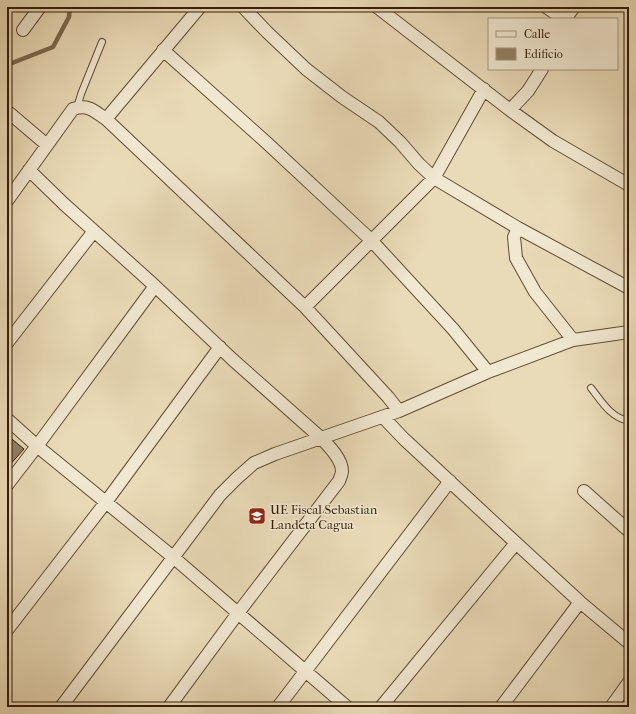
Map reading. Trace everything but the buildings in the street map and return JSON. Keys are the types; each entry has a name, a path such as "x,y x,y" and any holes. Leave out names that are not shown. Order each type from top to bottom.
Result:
{"street":[{"path":"22,30 40,7"},
{"path":"106,119 200,7"},
{"path":"243,7 306,70 379,122 434,178 518,228 629,288"},
{"path":"377,7 510,110 553,141 629,186"},
{"path":"546,7 563,18"},
{"path":"566,18 574,7"},
{"path":"163,50 267,143 371,240 453,329 488,372"},
{"path":"510,110 528,91 541,70"},
{"path":"304,306 434,178 484,89"},
{"path":"7,201 73,109 81,106 89,108 106,119 304,306 388,397 399,411"},
{"path":"7,112 47,145"},
{"path":"30,170 64,204 331,448 339,460 342,470 339,481 238,613 169,707"},
{"path":"518,228 514,237 516,258 535,292 573,340"},
{"path":"7,342 94,231"},
{"path":"7,485 38,446 155,286"},
{"path":"61,707 220,495 254,463 274,454 399,411 488,372 573,340 629,332"},
{"path":"7,630 106,502 220,347"},
{"path":"383,417 404,439 580,602 629,643"},
{"path":"7,420 173,557 348,707"},
{"path":"278,707 450,481"},
{"path":"584,491 629,531"},
{"path":"381,707 516,543"},
{"path":"501,707 580,602"},
{"path":"611,707 629,682"}],"lane":[{"path":"77,108 81,94 102,42"},
{"path":"591,388 609,411 618,418 629,421"}],"waterway":[{"path":"7,65 53,47 69,17 70,7"}],"place":[{"name":"UE Fiscal Sebastian Landeta Cagua","path":"257,516"}]}
